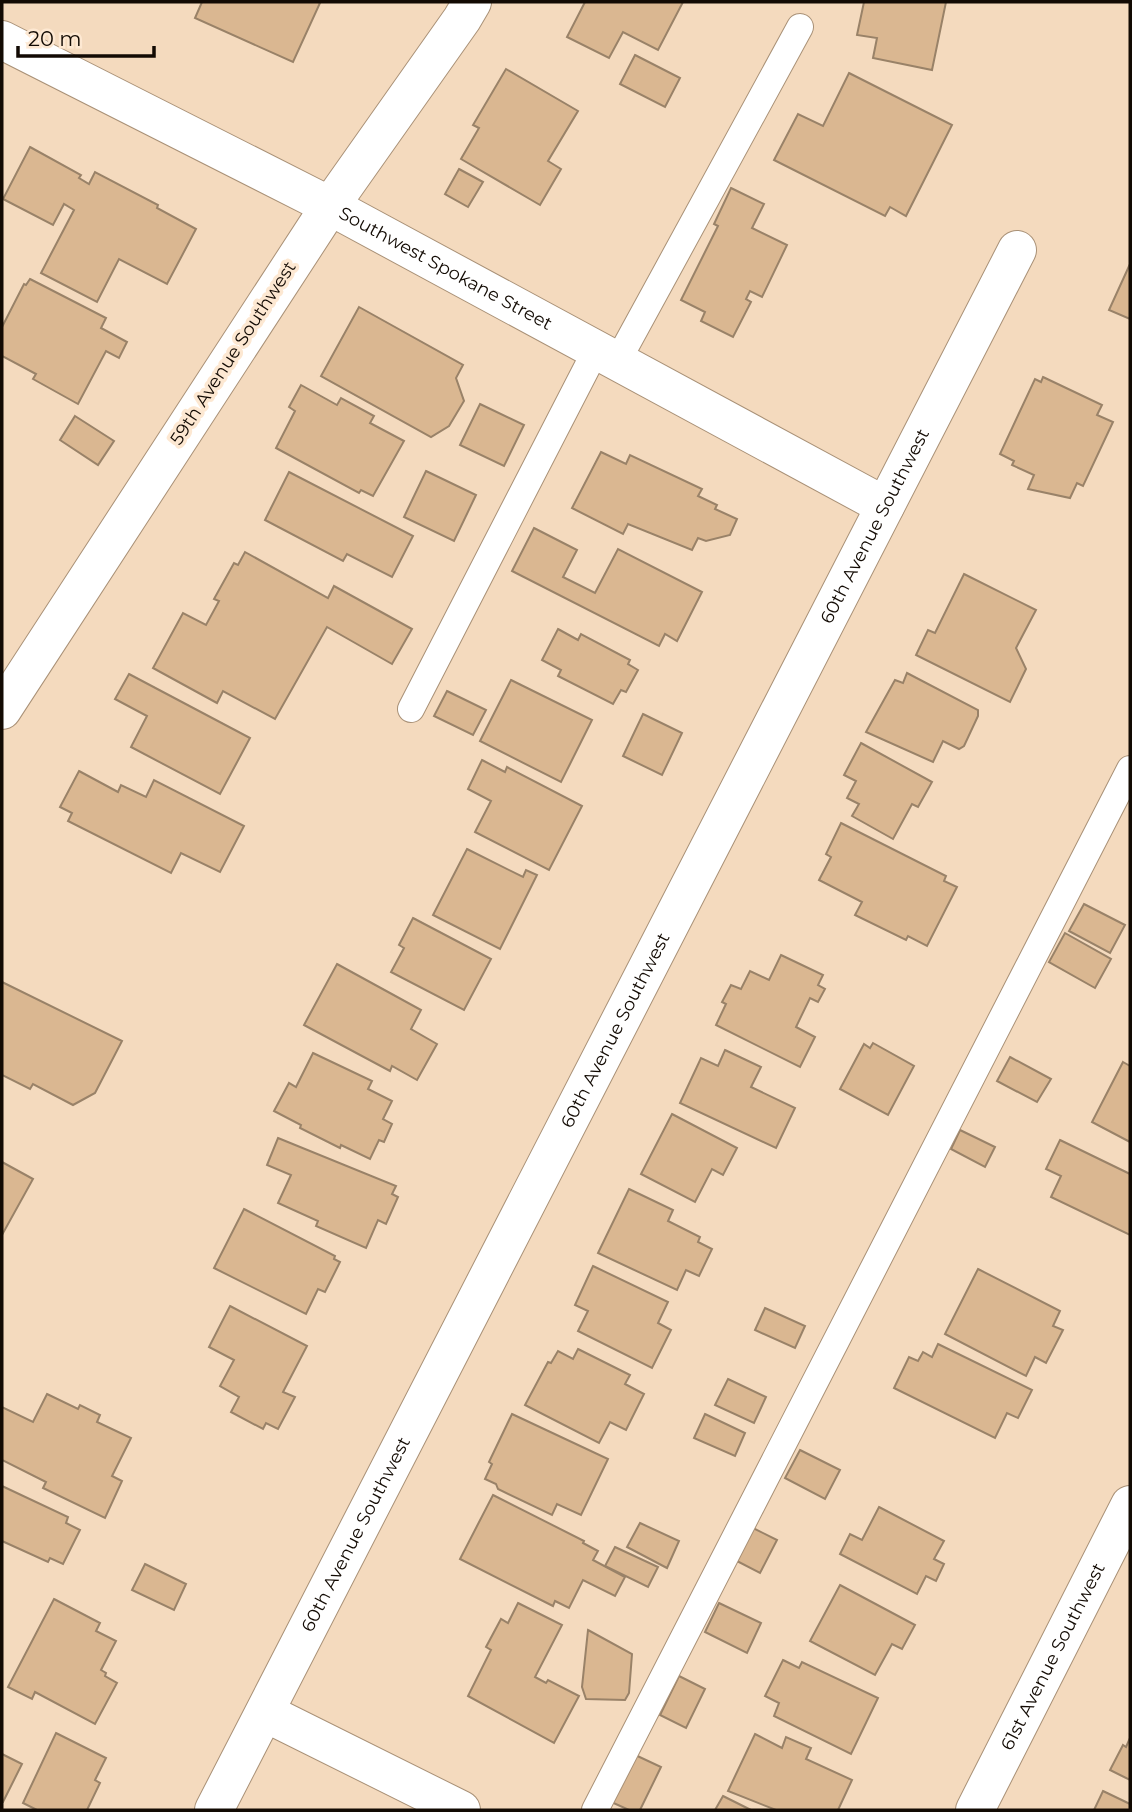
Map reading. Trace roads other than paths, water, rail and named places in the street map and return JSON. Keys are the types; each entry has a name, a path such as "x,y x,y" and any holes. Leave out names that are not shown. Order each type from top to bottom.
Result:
{"street":[{"name":"59th Avenue Southwest","path":"2,710 330,206 472,2"},
{"name":"Southwest Spokane Street","path":"2,40 330,206 885,506"},
{"name":"60th Avenue Southwest","path":"214,1810 1017,250"},
{"name":"61st Avenue Southwest","path":"975,1810 1130,1505"},
{"path":"266,1713 461,1810"}],"lane":[{"path":"411,709 606,356 800,27"},
{"path":"595,1810 1130,769"}]}
